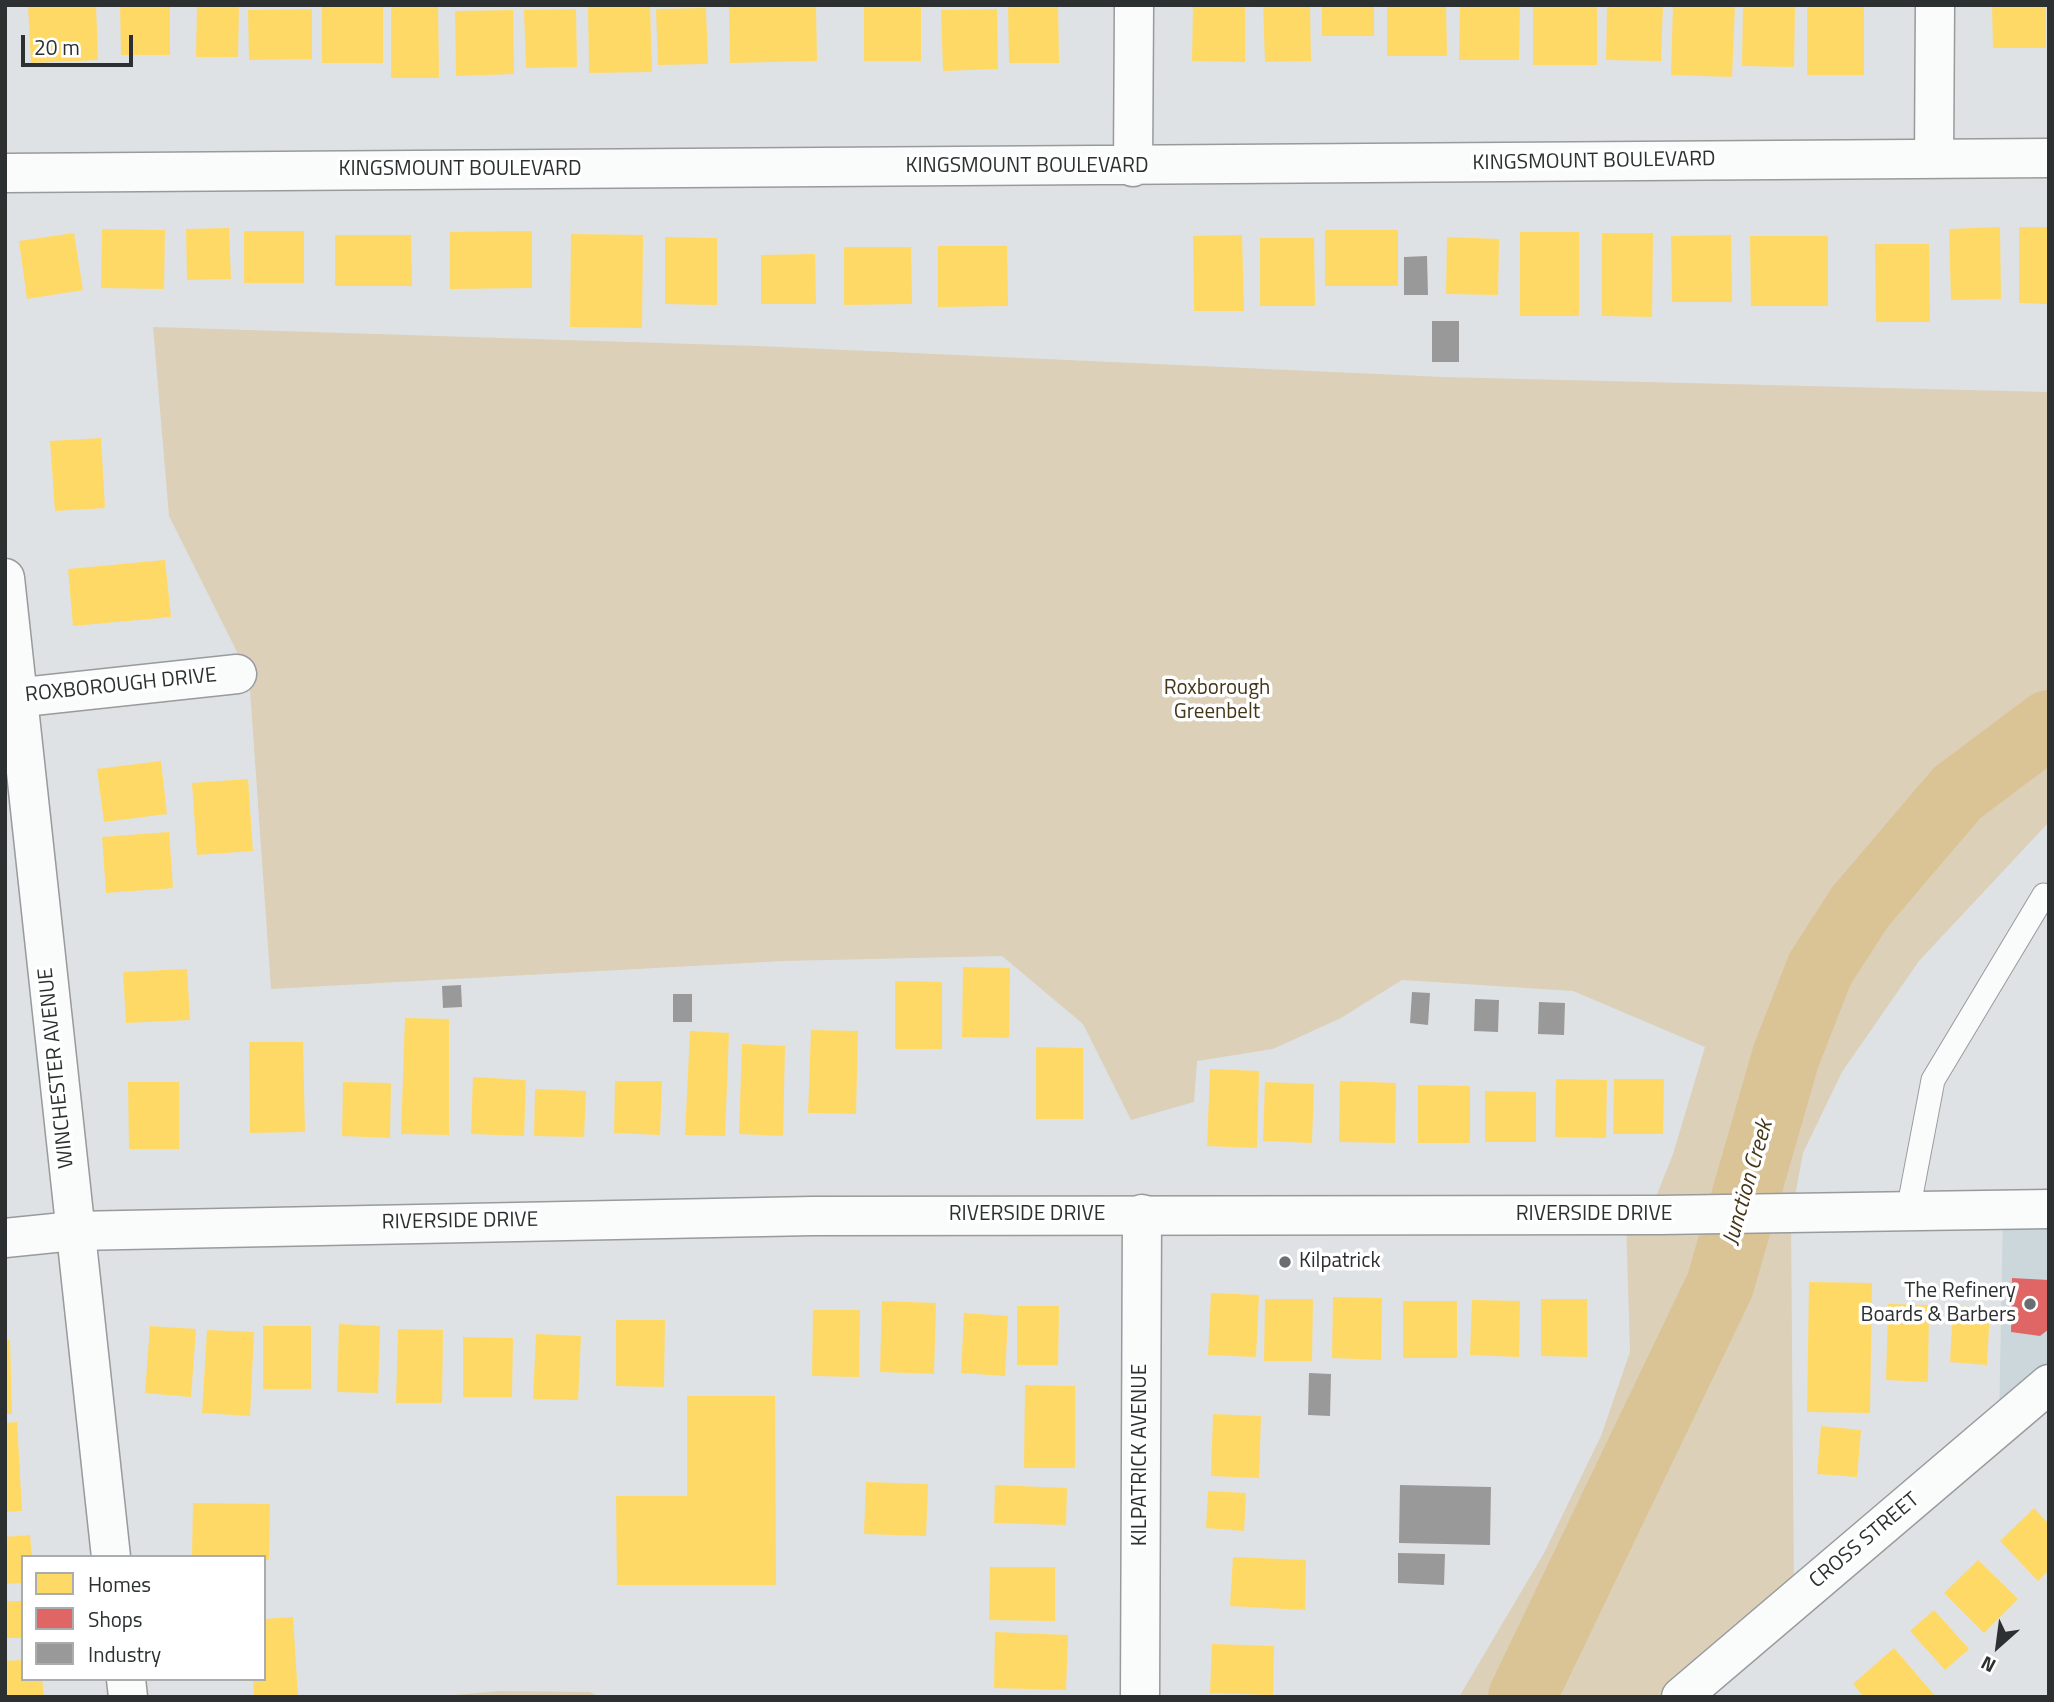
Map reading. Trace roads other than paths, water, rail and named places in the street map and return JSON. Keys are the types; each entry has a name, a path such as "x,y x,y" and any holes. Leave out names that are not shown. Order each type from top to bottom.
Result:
{"street":[{"path":"1133,167 1134,5"},
{"path":"1934,159 1935,5"},
{"name":"KINGSMOUNT BOULEVARD","path":"5,173 1133,167 2049,158"},
{"name":"WINCHESTER AVENUE","path":"5,578 12,698 111,1555"},
{"name":"ROXBOROUGH DRIVE","path":"12,698 237,674"},
{"name":"RIVERSIDE DRIVE","path":"5,1238 74,1231 540,1221 1142,1214 1804,1214 2049,1209"},
{"name":"KILPATRICK AVENUE","path":"1140,1697 1142,1214"},
{"name":"CROSS STREET","path":"1681,1697 2049,1384"}],"lane":[{"path":"1908,1211 1933,1080 2044,895"}],"waterway":[{"name":"Junction Creek","path":"1522,1697 1720,1285 1786,1056 1820,969 1860,907 1957,793 2049,724"}],"place":[{"name":"Kilpatrick","path":"1285,1262"},
{"name":"The Refinery Boards & Barbers","path":"2030,1304"}],"park label":[{"name":"Roxborough Greenbelt","path":"1217,701"}]}
